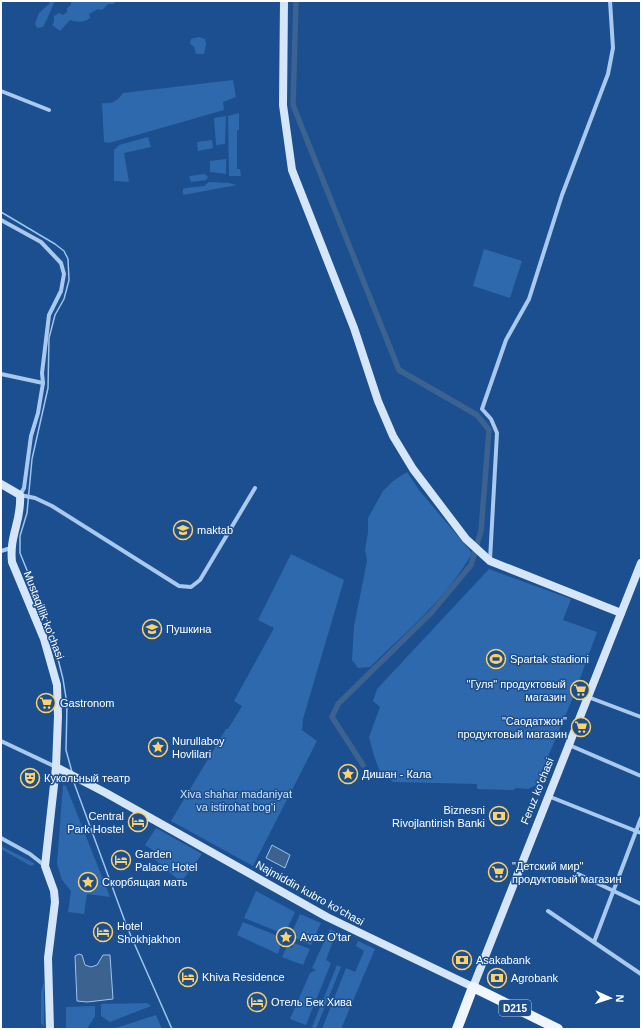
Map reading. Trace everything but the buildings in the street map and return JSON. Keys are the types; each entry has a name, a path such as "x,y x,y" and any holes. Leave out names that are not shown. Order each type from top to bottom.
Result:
{"main road":[{"path":"284,1 282,105 292,170 354,328 378,401 393,436 413,469 467,540 481,555 490,561 621,613"},
{"path":"1,484 22,495"},
{"name":"Mustaqillik ko'chasi","path":"22,495 21,508 12,536 12,562 44,639 56,685 58,716 56,768 46,866 54,891 55,902 48,958 50,1029"},
{"name":"Feruz ko'chasi","path":"457,1029 568,745 641,564"},
{"name":"Najmiddin kubro ko'chasi","path":"56,768 67,772 327,917 558,1029"}],"street":[{"path":"490,561 496,433 491,419 482,408 506,340 529,299 562,195 608,74 613,48 610,1"},
{"path":"1,91 49,110"},
{"path":"1,220 41,242 61,263 64,274 61,291 49,315 42,373 43,384 38,413 31,436 22,495 33,497 52,506 179,586 191,587 200,580 256,488"},
{"path":"1,374 43,384"},
{"path":"1,551 11,548"},
{"path":"588,696 641,717"},
{"path":"1,741 56,768"},
{"path":"568,745 641,776"},
{"path":"548,796 641,833"},
{"path":"594,942 615,890 641,818"},
{"path":"1,838 30,854 46,866"},
{"path":"578,874 615,890 641,904"},
{"path":"548,911 641,974"}],"green space":[{"path":"47,1 55,1 43,27 37,28 35,24 39,13 50,3"},
{"path":"71,1 115,1 114,4 108,4 102,10 98,9 89,14 90,18 86,21 78,22 70,20 60,31 52,25 54,22 54,16 59,13 63,15 67,12 67,8 71,5"},
{"path":"199,37 205,39 206,44 204,54 196,54 194,47 190,44 191,39"},
{"path":"233,80 236,97 223,102 224,110 109,143 104,142 102,103 114,102 123,93"},
{"path":"239,113 239,130 237,130 237,169 240,169 241,176 229,176 228,116"},
{"path":"226,116 225,144 216,145 214,118"},
{"path":"148,137 151,147 124,153 129,182 114,181 114,150 119,145"},
{"path":"212,140 213,148 198,151 197,142"},
{"path":"226,159 226,174 210,172 210,161"},
{"path":"205,174 208,177 206,180 191,182 189,176"},
{"path":"209,182 237,185 183,195 183,189 205,186"},
{"path":"484,249 522,261 510,298 473,286"},
{"path":"407,472 419,490 472,553 451,584 426,613 370,667 358,668 352,660 354,626 367,561 365,550 368,532 368,518 383,491 393,481"},
{"name":"Xiva shahar madaniyat va istirohat bogʻi","path":"291,554 344,580 303,719 302,730 317,741 253,866 171,821 226,729 228,729 242,706 234,701 274,628 258,620"},
{"name":"Spartak stadioni","path":"489,569 571,599 563,620 597,632 574,695 536,785 528,789 515,788 514,790 477,789 477,784 393,782 380,772 369,737 380,707 373,701 377,689"},
{"path":"63,785 66,786 110,897 87,894 84,914 68,912 71,891 62,880 57,864"},
{"path":"156,828 202,854 181,882 154,859 157,853 145,845"},
{"path":"1,846 34,863 34,865 31,866 1,849"},
{"path":"256,891 295,912 287,929 282,927 279,932 244,918"},
{"path":"300,914 321,923 311,945 295,938 297,934 292,932"},
{"path":"243,922 278,936 276,941 281,944 278,954 237,935"},
{"path":"330,929 342,935 340,938 335,936 326,960 331,963 306,1025 290,1019 310,973 316,970 312,968"},
{"path":"358,941 375,949 341,1029 322,1029 346,968 355,972 364,951 356,946"},
{"path":"294,943 310,949 303,965 282,957 287,946 292,948"},
{"path":"337,965 341,967 316,1029 312,1027"},
{"path":"44,982 44,1027 41,1023 41,992"},
{"path":"147,1003 151,1006 110,1022 101,1016 101,1004"},
{"path":"95,1006 95,1016 87,1029 66,1029 66,1007"},
{"path":"156,1015 162,1029 113,1029"}],"shaded area":[{"path":"272,845 290,855 285,868 266,858"},
{"path":"79,954 82,955 85,965 91,967 97,965 103,955 110,955 113,999 87,1002 77,1001 75,956"}],"waterway":[{"path":"296,1 293,105 399,370 477,415 489,430 481,531 471,565 431,613 338,704 332,717 363,765"},
{"path":"1,212 55,244 64,251 68,259 69,280 64,299 55,315 49,338 48,388 32,459 27,513 20,536 20,553 50,627 63,679 67,704 66,750 72,772"},
{"path":"73,780 127,927 172,1029"}],"place":[{"name":"maktab","path":"183,530"},
{"name":"Пушкина","path":"152,629"},
{"name":"Spartak stadioni","path":"496,659"},
{"name":"\"Гуля\" продуктовый магазин","path":"580,690"},
{"name":"Gastronom","path":"46,703"},
{"name":"\"Саодатжон\" продуктовый магазин","path":"581,727"},
{"name":"Nurullaboy Hovlilari","path":"158,747"},
{"name":"Дишан - Кала","path":"348,774"},
{"name":"Кукольный театр","path":"30,778"},
{"name":"Biznesni Rivojlantirish Banki","path":"499,816"},
{"name":"Central Park Hostel","path":"138,822"},
{"name":"Garden Palace Hotel","path":"121,860"},
{"name":"\"Детский мир\" продуктовый магазин","path":"498,872"},
{"name":"Скорбящая мать","path":"88,882"},
{"name":"Hotel Shokhjakhon","path":"103,932"},
{"name":"Avaz O'tar","path":"286,937"},
{"name":"Asakabank","path":"462,960"},
{"name":"Khiva Residence","path":"188,977"},
{"name":"Agrobank","path":"497,978"},
{"name":"Отель Бек Хива","path":"257,1002"}]}
